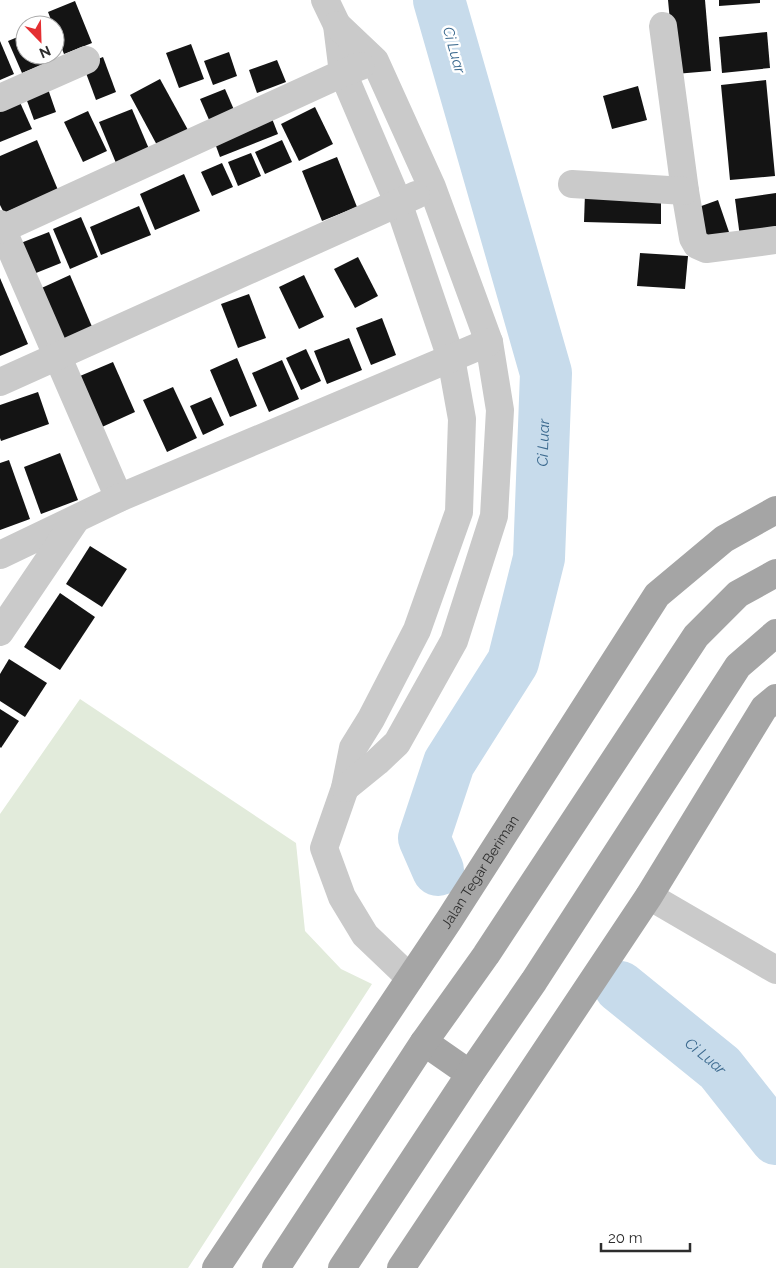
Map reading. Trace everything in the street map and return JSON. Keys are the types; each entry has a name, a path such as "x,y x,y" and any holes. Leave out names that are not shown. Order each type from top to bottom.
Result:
{"main road":[{"name":"Jalan Tegar Beriman","path":"216,1268 460,903 657,596 724,539 776,510"},
{"path":"276,1268 424,1042 486,954 696,636 738,594 776,573"},
{"path":"342,1268 534,981 738,666 776,633"},
{"path":"401,1268 649,896 764,708 776,698"},
{"path":"424,1042 470,1074"}],"street":[{"path":"326,0 337,25 343,73 398,202 451,358 462,419 459,512 417,630 371,719 353,748 345,788 324,848 342,897 365,935 410,978"},
{"path":"337,25 375,61 432,187 489,342 500,410 494,516 454,642 397,743 345,788"},
{"path":"663,26 693,238 697,245 706,248 776,240"},
{"path":"0,98 86,60"},
{"path":"119,498 1,227 343,73 375,61"},
{"path":"572,184 685,191"},
{"path":"0,382 432,187"},
{"path":"0,555 119,498 489,342"},
{"path":"0,632 76,519"},
{"path":"649,896 776,970"}],"green space":[{"path":"80,699 296,843 305,931 341,969 372,984 188,1268 0,1268 0,814"}],"building":[{"path":"668,0 705,0 711,71 675,74"},
{"path":"719,0 760,0 760,3 719,6"},
{"path":"75,1 92,43 65,54 65,15 49,15 48,12"},
{"path":"767,32 770,68 722,73 719,37"},
{"path":"15,38 15,57 8,41"},
{"path":"0,41 14,74 0,80"},
{"path":"191,44 204,79 179,88 166,53"},
{"path":"229,52 237,76 213,85 204,61"},
{"path":"103,57 116,92 96,100 83,65"},
{"path":"277,60 286,82 257,93 249,70"},
{"path":"18,65 42,65 22,73"},
{"path":"160,79 188,130 158,147 130,95"},
{"path":"766,80 775,176 730,180 721,85"},
{"path":"638,86 647,120 612,129 603,96"},
{"path":"48,89 56,112 34,120 26,98"},
{"path":"225,89 235,112 210,122 200,99"},
{"path":"18,98 32,129 0,142 0,106"},
{"path":"315,107 333,144 299,161 281,124"},
{"path":"132,109 149,149 116,163 99,122"},
{"path":"88,111 107,151 83,162 64,122"},
{"path":"271,116 278,134 220,157 213,138"},
{"path":"37,140 58,190 4,213 0,205 0,156"},
{"path":"282,140 292,162 265,174 255,152"},
{"path":"251,153 261,176 238,186 228,162"},
{"path":"337,157 357,207 322,221 302,171"},
{"path":"222,163 233,187 212,196 201,172"},
{"path":"184,174 200,211 155,230 140,194"},
{"path":"585,193 661,195 661,224 584,222"},
{"path":"776,193 776,232 740,237 735,199"},
{"path":"718,200 730,235 705,244 693,209"},
{"path":"139,206 151,235 101,255 90,227"},
{"path":"81,217 98,257 70,269 53,229"},
{"path":"49,232 61,263 26,277 13,246"},
{"path":"640,253 688,256 685,289 637,286"},
{"path":"358,257 378,296 355,308 334,269"},
{"path":"70,275 93,329 58,344 35,291"},
{"path":"304,275 324,317 299,329 279,287"},
{"path":"0,278 28,344 0,356"},
{"path":"249,294 266,338 238,348 221,304"},
{"path":"382,318 396,355 371,365 356,328"},
{"path":"349,338 362,370 327,384 314,351"},
{"path":"306,349 321,381 301,390 286,358"},
{"path":"237,358 257,406 230,417 210,370"},
{"path":"282,360 299,399 269,412 252,373"},
{"path":"113,362 135,412 102,427 80,376"},
{"path":"173,387 197,438 167,452 143,400"},
{"path":"38,392 49,424 1,441 0,405"},
{"path":"211,397 224,425 203,435 190,406"},
{"path":"60,453 78,500 41,514 24,467"},
{"path":"9,460 30,519 0,530 0,463"},
{"path":"90,546 127,569 102,607 66,584"},
{"path":"60,593 95,617 60,670 24,647"},
{"path":"9,659 47,683 25,717 0,701 0,674"},
{"path":"0,709 19,721 1,748 0,747"}],"waterway":[{"name":"Ci Luar","path":"438,870 424,838 449,763 513,662 539,558 546,373 439,0"},
{"name":"Ci Luar","path":"620,987 720,1068 776,1139"}]}
